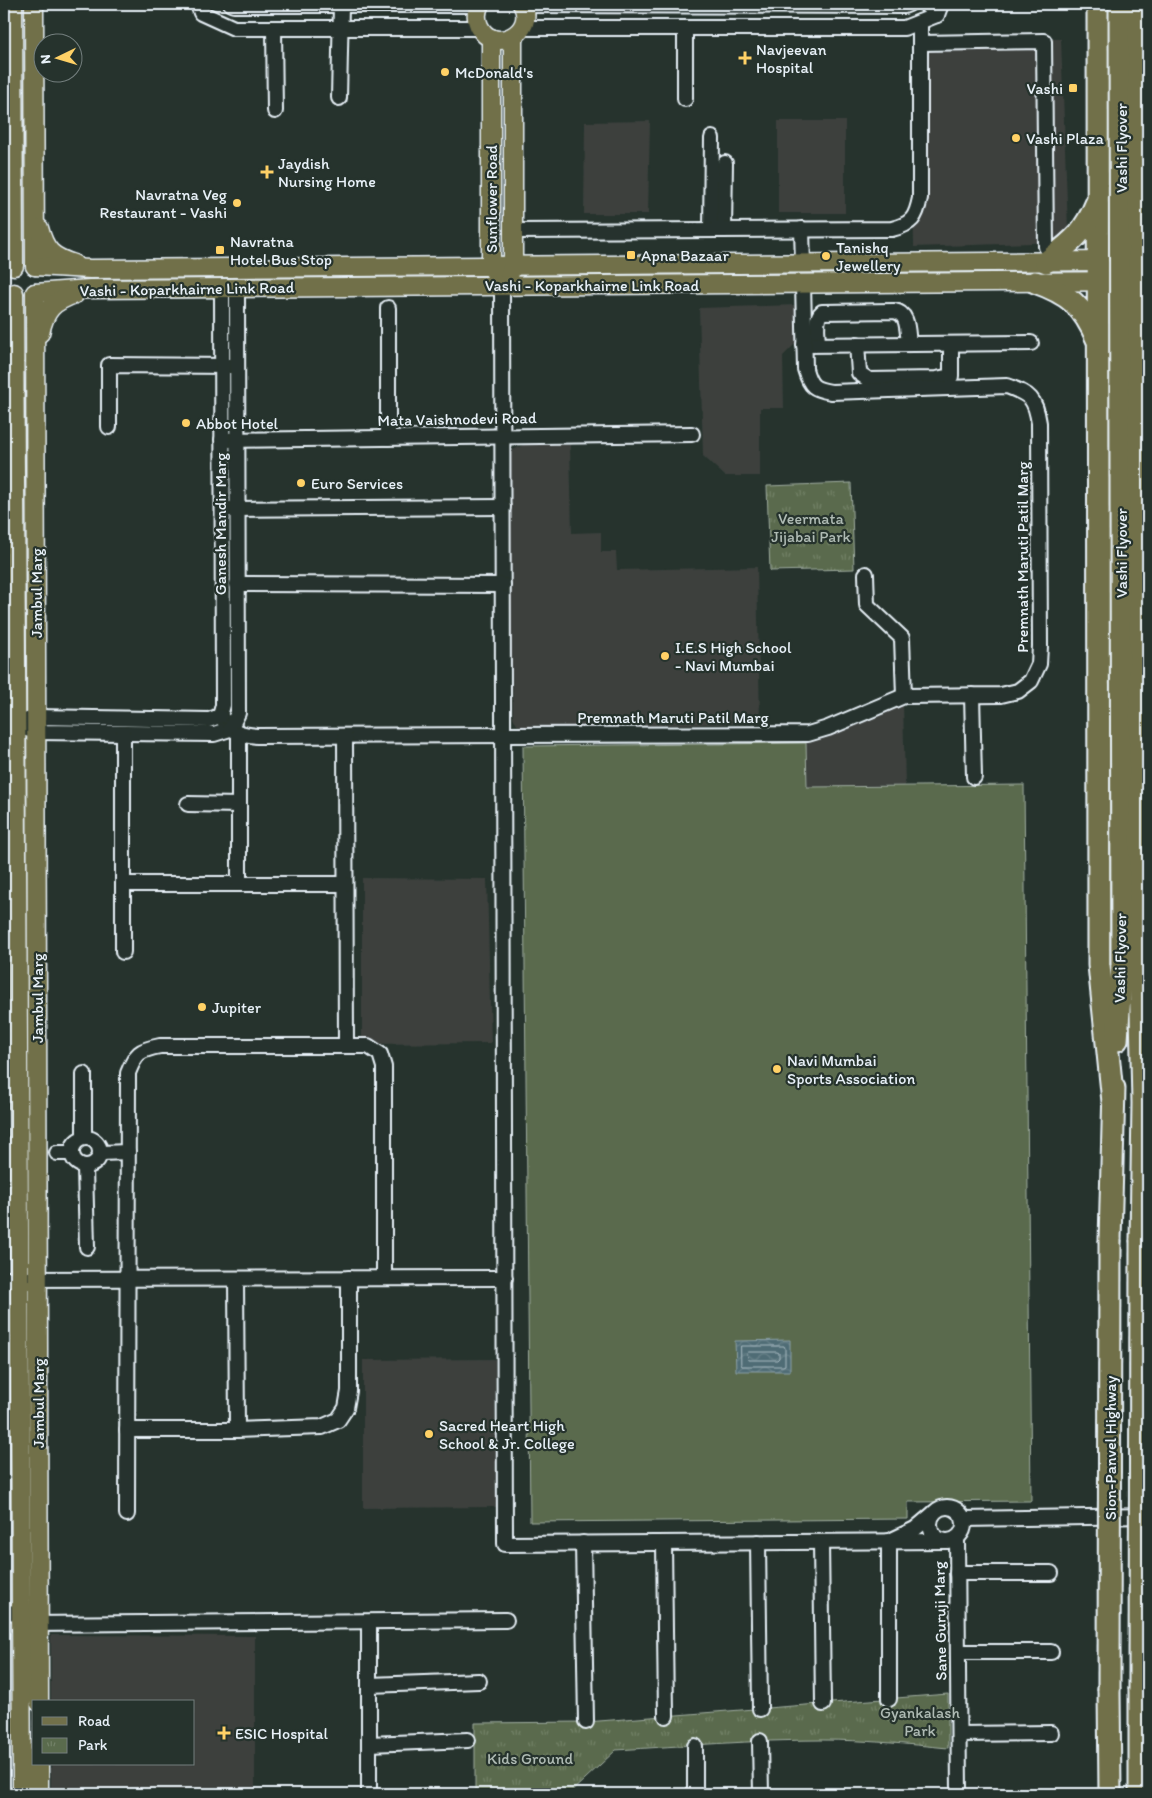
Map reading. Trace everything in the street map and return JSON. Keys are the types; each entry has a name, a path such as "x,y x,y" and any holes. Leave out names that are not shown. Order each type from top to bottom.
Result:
{"highway":[{"path":"1098,4 1099,965 1113,1102"},
{"name":"Vashi Flyover","path":"1120,4 1131,966 1144,1103"},
{"name":"Vashi Flyover","path":"1113,1102 1131,966 1139,4"},
{"path":"1046,254 1075,239 1089,220 1098,199"},
{"path":"1036,282 1057,290 1075,303 1089,321 1098,342"},
{"path":"1144,1103 1148,1070"},
{"name":"Sion-Panvel Highway","path":"1110,1794 1110,1240 1113,1102"},
{"name":"Sion-Panvel Highway","path":"1140,1794 1144,1721 1140,1690 1141,1240 1144,1103"}],"main road":[{"path":"13,4 9,86 13,216 8,285 9,293 24,297 35,293 42,280 36,266 34,4"},
{"name":"Sunflower Road","path":"480,5 477,19 486,33 491,266 502,286"},
{"name":"Sunflower Road","path":"502,286 513,266 518,33 526,19 523,5"},
{"path":"486,33 506,40 518,33"},
{"path":"4,236 13,216"},
{"path":"35,216 46,247 52,255 90,269"},
{"name":"Vashi - Koparkhairne Link Road","path":"36,266 90,269 803,264 1046,254 1098,271 1148,281"},
{"name":"Vashi - Koparkhairne Link Road","path":"35,293 90,289 1036,282 1148,261"},
{"path":"9,267 25,262 36,266"},
{"path":"803,264 803,283"},
{"path":"35,354 42,324 52,305 90,289"},
{"name":"Jambul Marg","path":"9,293 14,354 10,724 12,1279 21,1619 22,1794"},
{"name":"Jambul Marg","path":"35,293 38,1279 21,1619 38,1700"},
{"path":"4,330 14,354"},
{"path":"39,1766 39,1794"}],"street":[{"path":"231,4 480,5"},
{"path":"523,5 904,6 909,4"},
{"path":"926,4 939,9"},
{"path":"340,98 341,5"},
{"path":"748,6 748,28"},
{"path":"203,7 234,28 341,28 486,33"},
{"path":"518,33 685,28 904,28 920,22 939,9"},
{"path":"513,231 892,229 904,226 913,219 920,198 920,22"},
{"path":"274,28 275,111"},
{"path":"685,28 685,99"},
{"path":"920,43 1044,41 1046,254"},
{"path":"712,138 718,230"},
{"path":"718,230 725,163"},
{"path":"802,229 803,264"},
{"name":"Premnath Maruti Patil Marg","path":"10,724 123,733 214,734 235,732 257,736 808,734 828,728 904,696 1001,694 1018,691 1032,681 1039,664 1039,423 1036,406 1025,393 1007,386 831,392 818,390 808,382 805,369 811,344 803,283"},
{"path":"502,286 506,1544 821,1542 888,1541 951,1540 964,1530 964,1518 957,1510 947,1506 936,1510 915,1529 888,1541"},
{"name":"Ganesh Mandir Marg","path":"220,716 224,705 222,366 229,288"},
{"name":"Ganesh Mandir Marg","path":"229,288 237,366 238,713 235,732 239,805 239,884"},
{"path":"388,308 388,438"},
{"path":"908,344 904,316 900,312 894,311 822,312 819,315 811,344 857,344 908,344 1031,344"},
{"path":"857,344 859,373 869,380 951,376 951,344"},
{"path":"109,427 109,365 237,366"},
{"name":"Mata Vaishnodevi Road","path":"222,440 692,434"},
{"path":"223,509 503,507"},
{"path":"223,568 237,569"},
{"path":"866,574 867,605 902,638 904,696"},
{"path":"237,584 503,584"},
{"path":"972,695 974,777"},
{"path":"220,716 235,732"},
{"name":"Premnath Maruti Patil Marg","path":"36,725 209,720 220,716"},
{"path":"123,733 123,952"},
{"path":"345,736 346,1046"},
{"path":"188,804 239,805"},
{"path":"123,884 345,884"},
{"path":"127,1514 128,1072 133,1060 144,1049 160,1046 368,1046 380,1054 384,1067 384,1278"},
{"path":"84,1074 84,1138"},
{"path":"84,1138 96,1141 99,1145 100,1153 96,1163 85,1167 75,1162 72,1153 74,1144 84,1138"},
{"path":"100,1153 128,1152"},
{"path":"57,1153 72,1153"},
{"path":"85,1167 87,1247"},
{"path":"236,1278 237,1430"},
{"path":"128,1430 237,1430 322,1427 338,1420 346,1408 349,1391 349,1278"},
{"path":"12,1279 505,1278"},
{"path":"936,1510 930,1526 936,1536 951,1540"},
{"path":"964,1518 1148,1516"},
{"name":"Sane Guruji Marg","path":"951,1540 957,1573 959,1794"},
{"path":"888,1541 889,1699"},
{"path":"758,1542 760,1709"},
{"path":"821,1542 823,1704"},
{"path":"664,1543 666,1716"},
{"path":"583,1544 586,1722"},
{"path":"957,1573 1050,1573"},
{"path":"21,1619 369,1622 506,1620"},
{"path":"369,1622 369,1794"},
{"path":"958,1652 1051,1652"},
{"path":"369,1685 479,1681"},
{"path":"959,1734 1051,1733"},
{"path":"369,1744 468,1740"},
{"path":"760,1741 761,1794"},
{"path":"694,1746 695,1794"}],"shaded area":[{"path":"911,36 1061,39 1068,230 1061,242 914,247"},
{"path":"650,121 648,214 584,214 585,122"},
{"path":"778,121 845,121 845,213 778,213"},
{"path":"797,305 798,341 783,356 784,408 760,408 760,476 725,476 703,456 699,308"},
{"path":"523,445 570,445 572,533 601,532 601,552 616,552 617,570 757,567 760,723 525,728 517,725 513,717 507,464 511,451"},
{"path":"903,702 905,786 807,787 806,743"},
{"path":"362,878 487,879 491,1043 362,1044"},
{"name":"Sacred Heart High School & Jr. College","path":"495,1359 496,1507 363,1508 363,1360"},
{"name":"ESIC Hospital","path":"51,1635 255,1636 255,1794 51,1794 51,1766 195,1766 195,1700 51,1700"}],"green space":[{"name":"Veermata Jijabai Park","path":"851,483 854,569 770,571 767,486"},
{"name":"Navi Mumbai Sports Association","path":"806,743 807,787 1024,785 1031,1501 908,1502 908,1519 530,1522 523,746"},
{"name":"Gyankalash Park","path":"948,1694 948,1748 869,1741 796,1740 616,1750 569,1794 475,1794 475,1723 586,1722"}],"water":[{"path":"790,1340 790,1371 736,1371 735,1341"}],"place":[{"name":"Navjeevan Hospital","path":"745,58"},
{"name":"McDonald's","path":"445,72"},
{"name":"Vashi","path":"1073,88"},
{"name":"Vashi Plaza","path":"1016,138"},
{"name":"Jaydish Nursing Home","path":"267,172"},
{"name":"Navratna Veg Restaurant - Vashi","path":"237,203"},
{"name":"Navratna Hotel Bus Stop","path":"220,250"},
{"name":"Apna Bazaar","path":"631,255"},
{"name":"Tanishq Jewellery","path":"826,256"},
{"name":"Abbot Hotel","path":"186,423"},
{"name":"Euro Services","path":"301,483"},
{"name":"I.E.S High School - Navi Mumbai","path":"665,656"},
{"name":"Jupiter","path":"202,1007"},
{"name":"Navi Mumbai Sports Association","path":"777,1069"},
{"name":"Sacred Heart High School & Jr. College","path":"429,1434"},
{"name":"ESIC Hospital","path":"224,1733"}],"park label":[{"name":"Kids Ground","path":"530,1758"}]}
